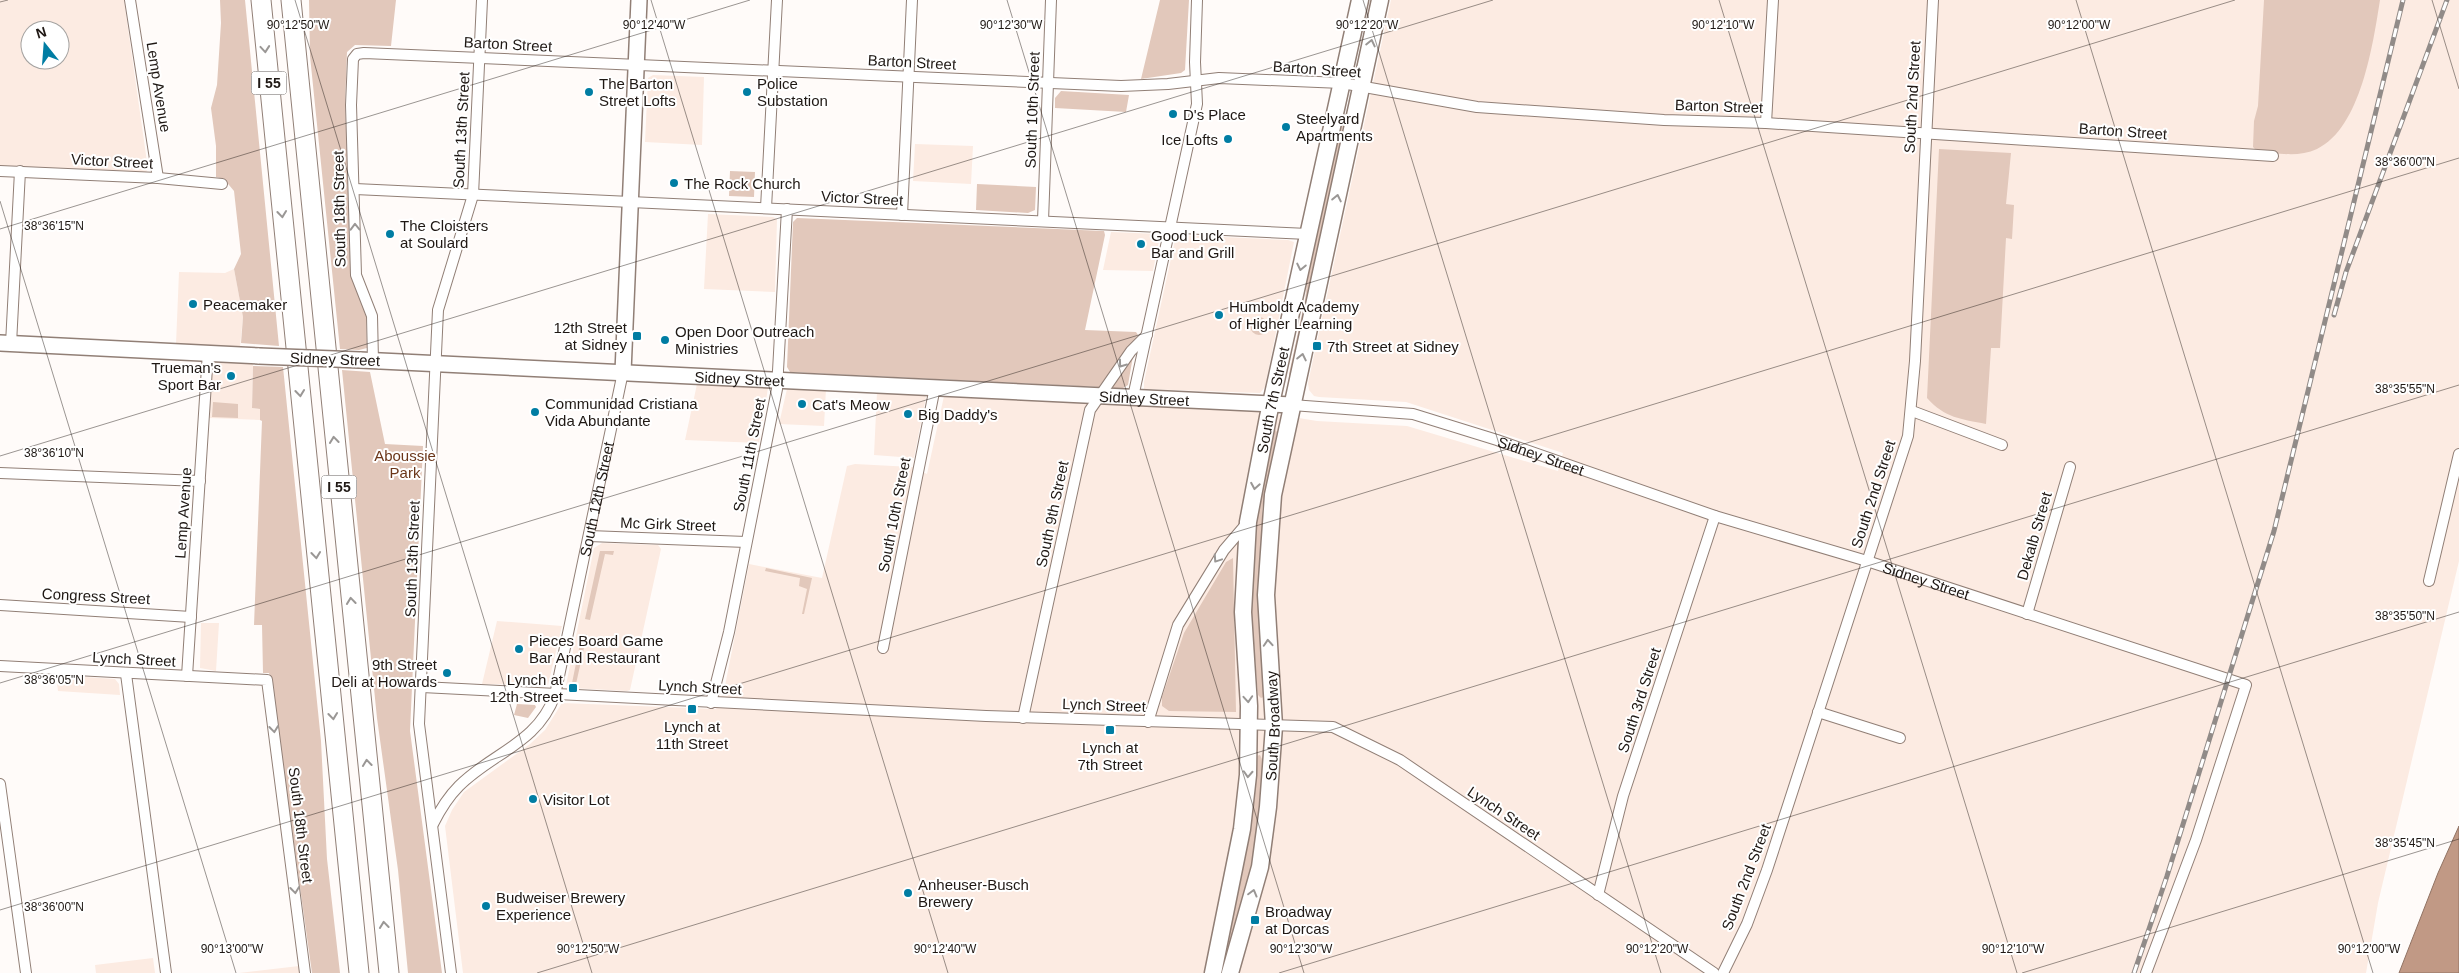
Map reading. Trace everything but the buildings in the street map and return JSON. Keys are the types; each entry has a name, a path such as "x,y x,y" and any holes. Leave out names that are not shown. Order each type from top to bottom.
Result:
{"highway":[{"name":"I 55","path":"261,0 359,973"},
{"name":"I 55","path":"291,0 389,973"}],"main road":[{"name":"South 7th Street","path":"1248,522 1308,234 1360,0"},
{"name":"South 7th Street","path":"1277,473 1380,0"},
{"name":"South Broadway","path":"1230,973 1255,889 1263,850 1270,783 1274,726 1266,595 1270,515 1277,473"},
{"name":"South Broadway","path":"1213,973 1242,829 1248,776 1249,725 1242,612 1248,522"}],"street":[{"name":"Lemp Avenue","path":"130,0 158,178"},
{"name":"South 13th Street","path":"451,973 433,824 420,741 434,363 438,310 473,195 482,0"},
{"name":"South 12th Street","path":"433,824 442,807 458,787 536,728 550,709 555,695 623,372 640,0"},
{"path":"766,208 777,0"},
{"path":"902,215 912,0"},
{"name":"South 10th Street","path":"1043,221 1051,0"},
{"path":"1133,397 1197,104 1196,0"},
{"path":"1766,123 1773,0"},
{"name":"South 2nd Street","path":"1723,973 1747,924 1767,870 1908,436 1912,411 1933,0"},
{"name":"Barton Street","path":"357,54 1134,87 1219,78 1342,83 1477,107 1664,120 1766,123 2273,156"},
{"name":"South 18th Street","path":"357,54 353,59 351,105 355,189 356,276 372,316 367,360"},
{"name":"Victor Street","path":"0,170 158,178 222,184"},
{"path":"5,344 20,172"},
{"name":"Victor Street","path":"355,189 1308,234"},
{"name":"South 11th Street","path":"711,703 729,632 778,379 786,209"},
{"name":"South 9th Street","path":"1023,718 1088,417 1092,405 1099,395 1131,352 1147,335"},
{"name":"Sidney Street","path":"5,344 778,379 1292,405 1412,414 1497,440 1715,516 1867,561 2246,685 2196,840 2146,973"},
{"name":"Lemp Avenue","path":"187,676 208,352"},
{"name":"South 10th Street","path":"883,648 935,387"},
{"path":"1912,411 2002,445"},
{"path":"2429,581 2459,454"},
{"name":"Dekalb Street","path":"2026,614 2070,467"},
{"path":"0,473 200,481"},
{"name":"South 3rd Street","path":"1598,895 1623,796 1715,516"},
{"name":"South 7th Street","path":"1148,722 1178,625 1224,550 1248,522"},
{"name":"Mc Girk Street","path":"589,536 746,542"},
{"name":"Congress Street","path":"0,605 191,617"},
{"name":"Lynch Street","path":"0,666 267,680"},
{"path":"126,674 166,973"},
{"name":"South 18th Street","path":"267,680 305,973"},
{"name":"Lynch Street","path":"422,687 1023,718 1333,727 1400,760 1714,973"},
{"path":"1818,712 1900,738"},
{"path":"0,784 26,973"}],"shaded area":[{"path":"0,0 124,0 148,169 146,172 0,167"},
{"path":"1391,0 2459,0 2459,561 2378,903 2366,973 463,973 445,826 452,810 464,792 530,744 545,730 562,703 716,709 724,691 749,564 822,578 847,466 855,464 912,467 927,474 944,396 1245,409 1317,421 1407,426 1558,471 1563,453 1406,402 1319,397 1314,396 1309,390 1308,383"},
{"path":"653,75 704,77 702,145 645,142 648,78"},
{"path":"915,144 973,146 971,184 913,181"},
{"path":"708,214 773,217 777,219 775,292 704,289"},
{"path":"1111,232 1158,234 1159,241 1153,271 1103,270"},
{"name":"Humboldt Academy of Higher Learning","path":"1180,235 1288,240 1294,242 1265,387 1260,393 1144,389 1175,240"},
{"path":"234,269 243,317 240,347 176,344 179,272 225,273"},
{"path":"213,362 253,363 252,408 260,409 260,420 209,418 211,367"},
{"path":"697,384 768,388 759,443 685,440"},
{"path":"787,389 826,389 824,426 779,424"},
{"path":"877,392 922,394 926,397 914,458 874,455"},
{"path":"602,543 658,545 661,549 630,690 627,691 570,688 566,685 594,548"},
{"path":"497,621 562,626 548,685 482,684"},
{"path":"201,623 219,623 216,671 200,668"},
{"path":"56,675 115,679 119,684 120,695 58,691"},
{"path":"2459,826 2459,973 2399,973 2438,873"},
{"path":"153,958 155,973 96,973 95,965"},
{"path":"299,966 300,973 239,973"}],"green space":[{"path":"220,0 245,0 279,346 241,343 243,317 234,269 241,254 234,191 224,179 216,177 216,146 211,108 217,85 221,23"},
{"path":"309,0 396,0 391,46 355,45 347,52 345,104 353,280 366,314 367,348 359,350 340,349 310,56"},
{"path":"1160,0 1189,0 1185,70 1181,73 1141,79"},
{"path":"2264,0 2380,0 2369,61 2354,104 2344,123 2332,138 2310,152 2279,154 2257,151 2253,147 2254,121 2258,106"},
{"path":"1061,91 1129,95 1126,112 1055,108 1055,98"},
{"path":"1342,116 1344,119 1331,199 1290,378 1289,374 1305,300 1310,257"},
{"path":"1939,149 2011,153 2006,204 2014,205 2012,239 2006,238 2000,348 1991,348 1986,424 1947,414 1927,398"},
{"path":"730,171 755,172 754,197 729,196"},
{"path":"977,184 1036,187 1035,210 1028,213 976,210"},
{"path":"797,218 1104,231 1105,235 1085,330 1136,332 1138,335 1099,387 790,372 787,367 793,222"},
{"path":"1259,317 1265,320 1268,326 1265,332 1259,335 1253,332 1250,326 1253,320"},
{"path":"1133,356 1128,385 1123,388 1113,388 1112,387"},
{"path":"253,366 283,367 321,741 327,859 340,973 312,973 271,680 269,673 263,673 262,625 254,625 262,421 260,420 260,409 252,408"},
{"name":"Aboussie Park","path":"342,370 370,372 385,444 423,446 410,731 442,973 408,973 398,870 377,718"},
{"path":"213,402 238,404 238,418 212,417"},
{"path":"1274,428 1277,432 1262,509 1266,696 1261,698 1258,695 1249,586 1253,527"},
{"path":"600,551 614,551 613,555 605,554 590,620 585,619"},
{"path":"1233,558 1236,712 1169,711 1162,706 1162,697 1184,633 1226,562"},
{"path":"766,568 812,578 804,614 802,614 807,589 799,586 800,578 765,571"},
{"path":"582,634 587,634 576,684 572,683"},
{"path":"517,704 535,705 536,707 528,718 514,715"},
{"path":"1260,755 1263,761 1254,864 1232,947 1224,945 1243,864 1256,756"}],"railway":[{"path":"2134,973 2167,876 2274,531 2403,0"},
{"path":"2334,315 2346,272 2447,0"}],"place":[{"name":"The Barton Street Lofts","path":"589,92"},
{"name":"Police Substation","path":"747,92"},
{"name":"D's Place","path":"1173,114"},
{"name":"Steelyard Apartments","path":"1286,127"},
{"name":"Ice Lofts","path":"1228,139"},
{"name":"The Rock Church","path":"674,183"},
{"name":"The Cloisters at Soulard","path":"390,234"},
{"name":"Good Luck Bar and Grill","path":"1141,244"},
{"name":"Peacemaker","path":"193,304"},
{"name":"Humboldt Academy of Higher Learning","path":"1219,315"},
{"name":"12th Street at Sidney","path":"637,336"},
{"name":"Open Door Outreach Ministries","path":"665,340"},
{"name":"7th Street at Sidney","path":"1317,346"},
{"name":"Trueman's Sport Bar","path":"231,376"},
{"name":"Cat's Meow","path":"802,404"},
{"name":"Communidad Cristiana Vida Abundante","path":"535,412"},
{"name":"Big Daddy's","path":"908,414"},
{"name":"Pieces Board Game Bar And Restaurant","path":"519,649"},
{"name":"9th Street Deli at Howards","path":"447,673"},
{"name":"Lynch at 12th Street","path":"573,688"},
{"name":"Lynch at 11th Street","path":"692,709"},
{"name":"Lynch at 7th Street","path":"1110,730"},
{"name":"Visitor Lot","path":"533,799"},
{"name":"Anheuser-Busch Brewery","path":"908,893"},
{"name":"Budweiser Brewery Experience","path":"486,906"},
{"name":"Broadway at Dorcas","path":"1255,920"}]}
